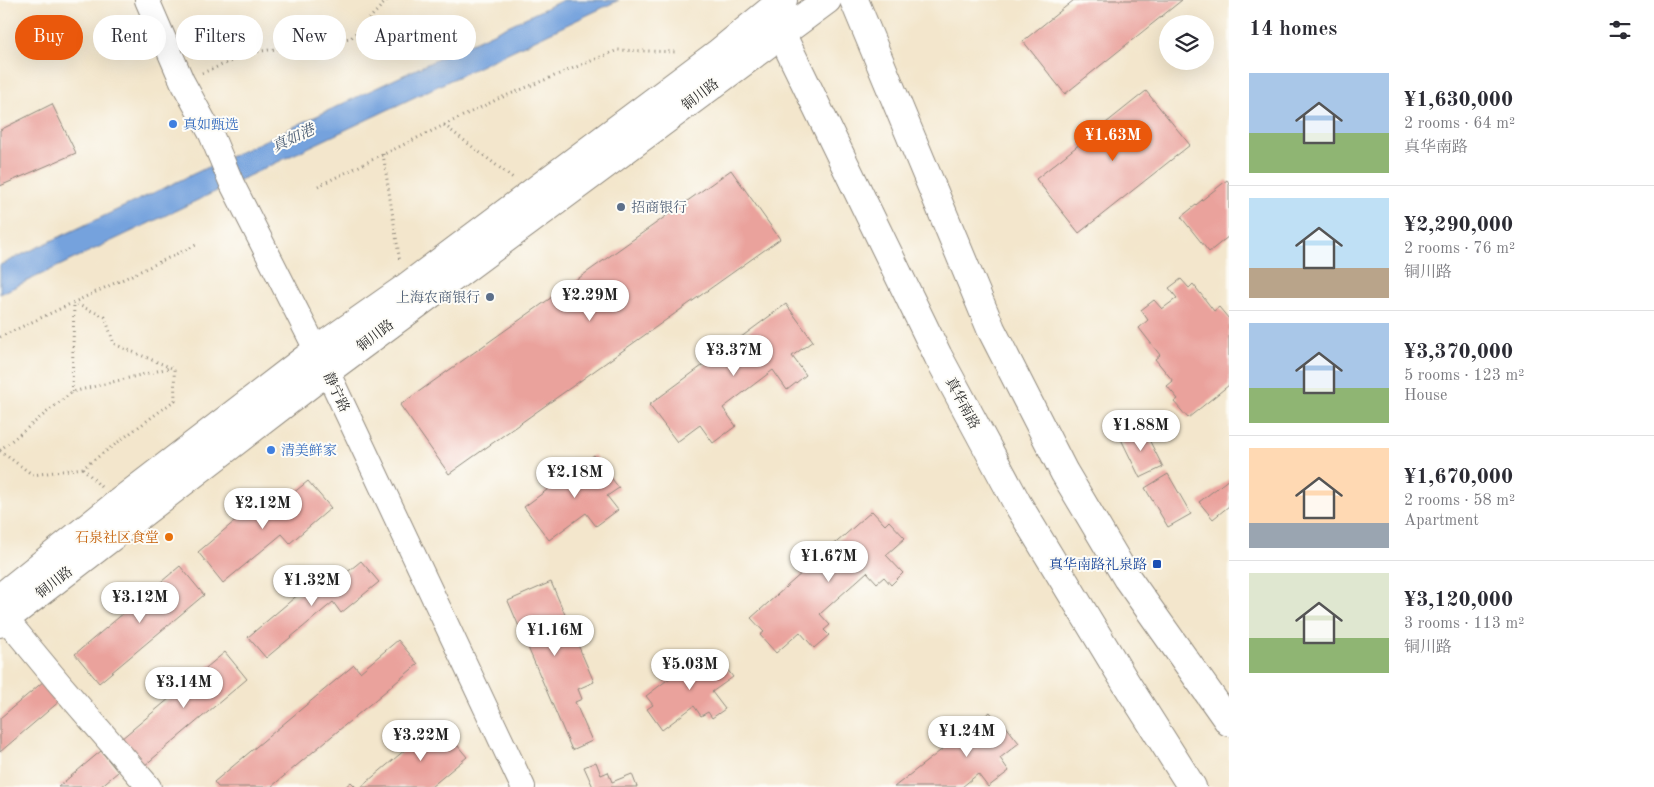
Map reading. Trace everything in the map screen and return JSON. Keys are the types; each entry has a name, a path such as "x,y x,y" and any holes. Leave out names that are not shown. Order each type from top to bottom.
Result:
{"main road":[{"name":"铜川路","path":"322,361 404,289 776,11 827,0"},
{"path":"854,0 991,329 1060,463 1127,578 1229,722"},
{"name":"铜川路","path":"2,613 322,361 776,11"},
{"name":"真华南路","path":"776,11 938,356 1017,503 1126,683 1192,787"}],"street":[{"name":"静宁路","path":"147,0 182,81 211,134 232,184 322,361 523,787"},
{"path":"2,613 59,684 149,787"}],"path":[{"path":"182,81 255,52 351,38 388,0"},
{"path":"318,186 498,99 618,50 717,54"},
{"path":"444,125 531,193"},
{"path":"383,154 404,289"},
{"path":"0,337 196,245"},
{"path":"74,303 105,318 114,344 170,368 174,370 175,400 83,468 33,475 0,450 72,392 170,368"},
{"path":"72,392 74,303"}],"water":[{"name":"真如港","path":"563,0 619,0 0,294 0,265 436,60 476,60 476,41"}],"building":[{"path":"1074,0 1182,0 1163,15 1159,15 1159,18 1065,94 1023,41"},
{"path":"1146,91 1190,145 1079,233 1036,179"},
{"path":"52,104 76,153 0,186 0,130"},
{"path":"731,170 780,239 449,474 400,405"},
{"path":"1227,180 1229,183 1229,236 1209,252 1181,217"},
{"path":"1181,279 1189,288 1193,284 1214,311 1219,307 1229,319 1229,385 1188,418 1174,402 1178,399 1167,386 1173,381 1155,359 1160,355 1139,328 1148,320 1141,310 1154,300 1162,309 1177,298 1169,288"},
{"path":"786,304 813,341 792,356 806,375 787,390 773,370 723,408 736,426 713,443 700,425 677,442 649,405"},
{"path":"1142,426 1163,467 1140,478 1120,437"},
{"path":"594,455 619,488 607,496 618,510 596,526 586,513 549,540 524,507"},
{"path":"1168,474 1191,514 1168,527 1145,488"},
{"path":"1229,479 1229,506 1213,519 1199,502"},
{"path":"308,481 331,508 290,543 282,534 223,583 198,552 266,495 276,507"},
{"path":"872,511 885,525 889,521 905,538 886,555 903,573 891,585 884,577 877,583 867,572 820,614 830,625 824,630 829,635 814,648 800,632 776,653 760,635 764,632 751,618"},
{"path":"361,561 379,582 341,613 333,602 266,658 248,637 320,576 329,587"},
{"path":"180,566 204,595 99,683 75,654"},
{"path":"551,582 594,682 578,689 582,699 575,702 592,741 572,750 508,601"},
{"path":"398,640 418,664 271,787 218,787 214,782 354,665 360,672"},
{"path":"707,650 714,660 718,657 733,677 712,692 725,709 712,718 708,712 701,716 694,706 662,730 647,709 653,705 646,696"},
{"path":"225,652 247,679 144,766 121,739"},
{"path":"44,681 61,700 0,752 0,718"},
{"path":"990,712 1002,727 1005,725 1019,743 1000,758 1009,771 988,787 978,774 962,787 894,787"},
{"path":"438,722 467,757 431,787 361,787"},
{"path":"101,751 118,772 100,787 58,787"},
{"path":"596,762 601,775 608,772 612,782 632,774 637,787 593,787 584,767"},
{"path":"351,782 356,787 345,787"}],"place":[{"name":"真如甄选","path":"173,124"},
{"name":"招商银行","path":"621,207"},
{"name":"上海农商银行","path":"490,297"},
{"name":"清美鲜家","path":"271,450"},
{"name":"石泉社区食堂","path":"169,537"},
{"name":"真华南路礼泉路","path":"1157,564"}]}
